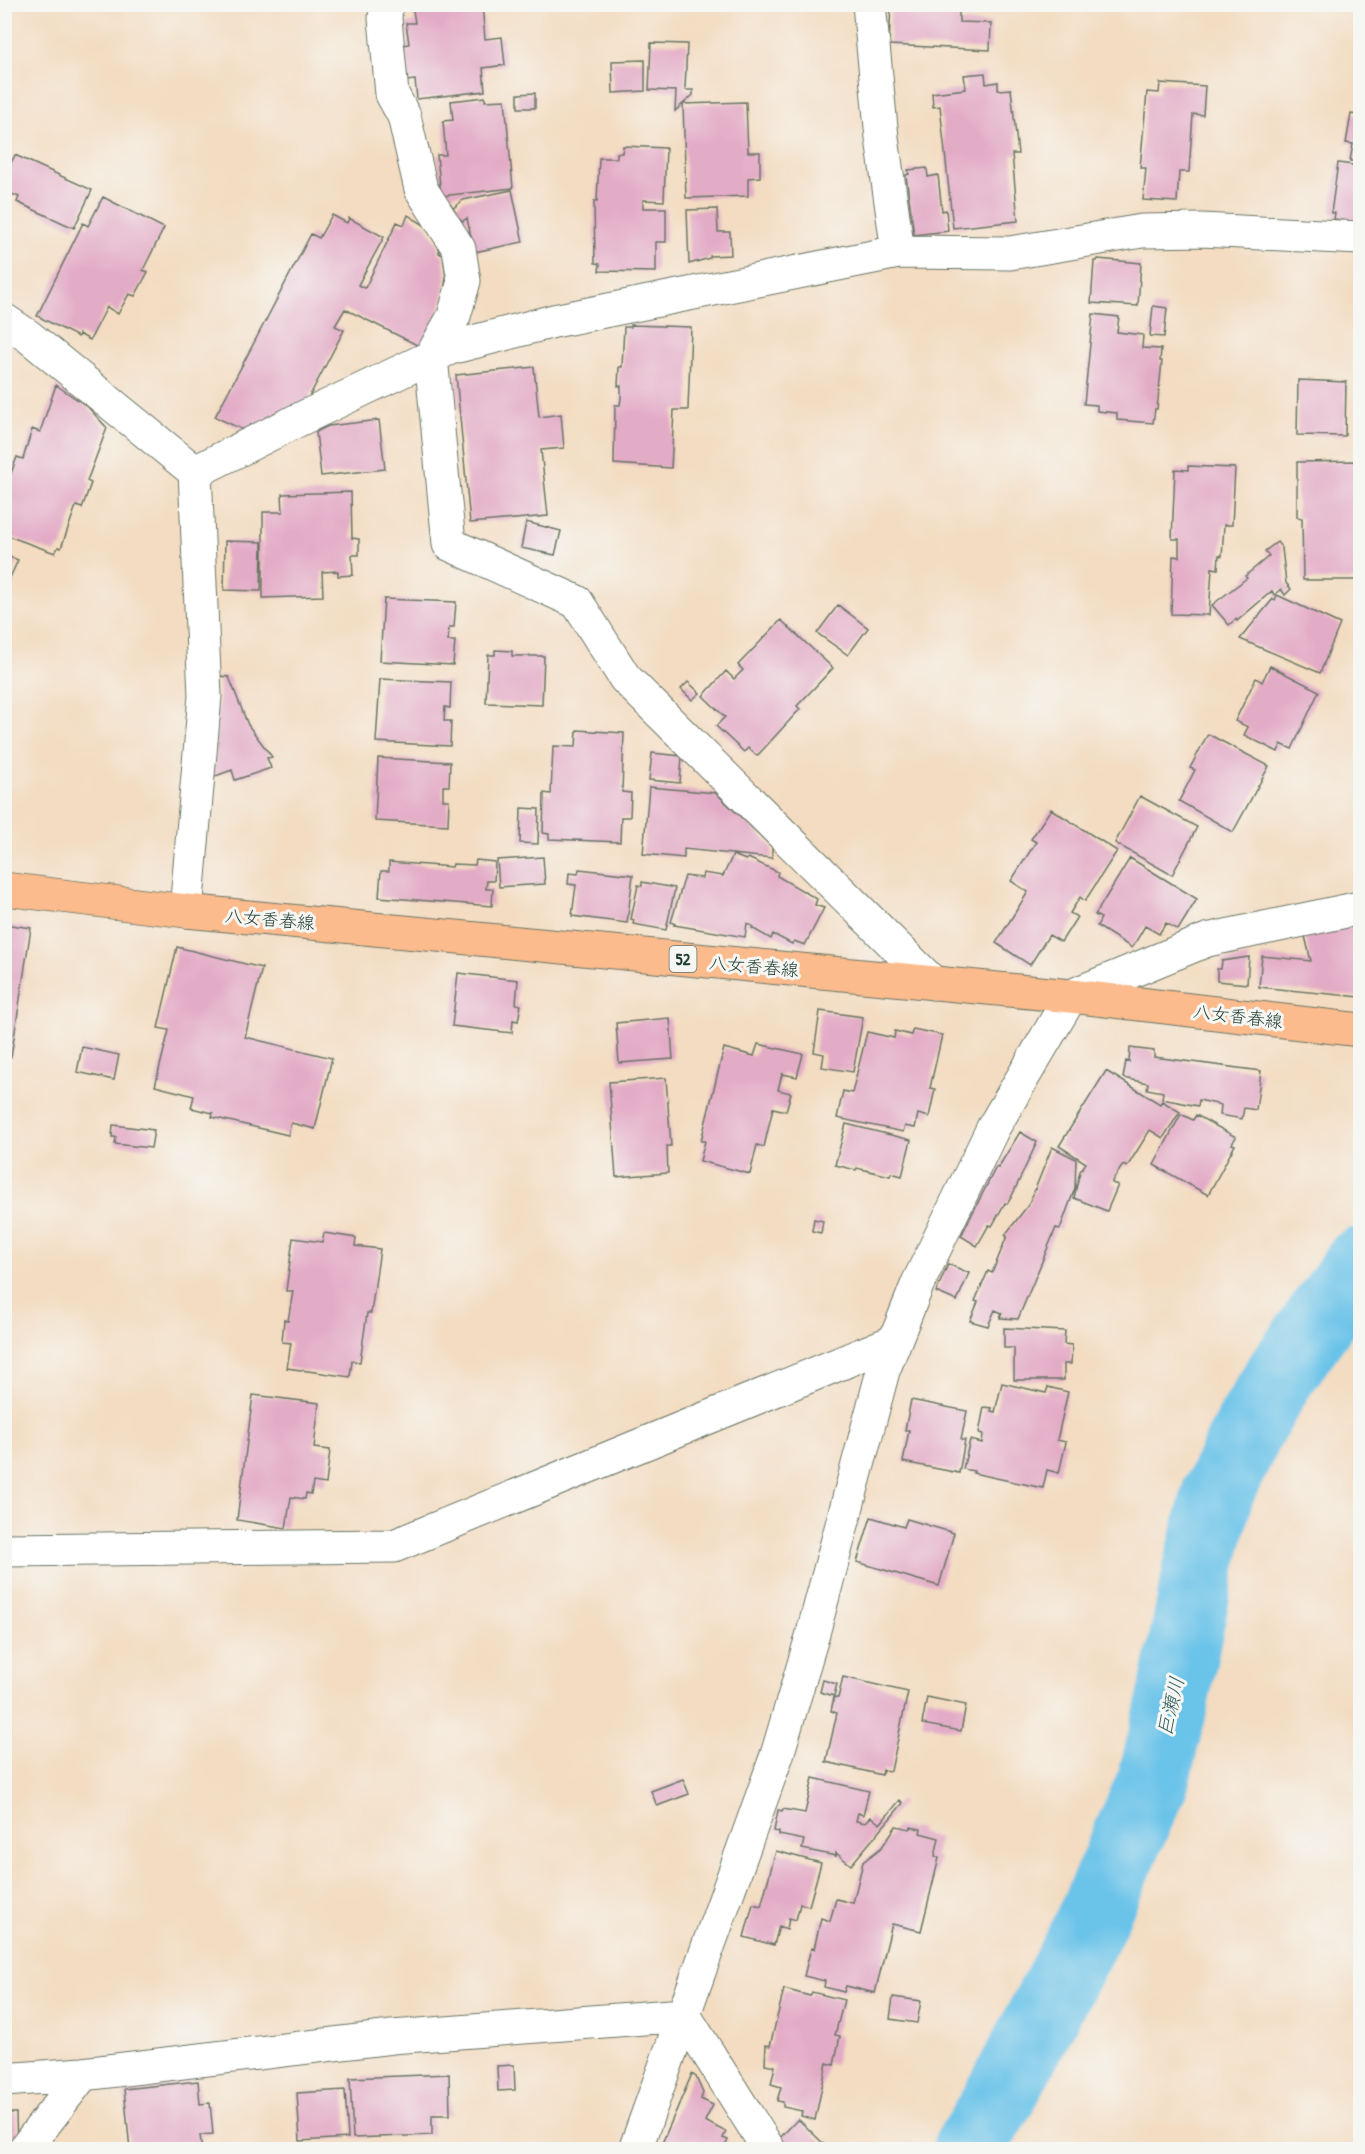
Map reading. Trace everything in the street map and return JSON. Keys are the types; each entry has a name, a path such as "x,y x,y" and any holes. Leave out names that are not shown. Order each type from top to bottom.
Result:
{"main road":[{"name":"八女香春線","path":"4,889 186,911 1071,996 1360,1030"}],"street":[{"path":"386,4 385,19 392,94 404,116 421,189 459,249 464,281 454,316 432,357 449,544 577,602 625,678 933,983"},
{"path":"869,4 882,138 898,252"},
{"path":"195,472 450,348 554,321 898,252 1010,253 1142,231 1202,230 1360,238"},
{"path":"4,320 28,336 195,472 205,696 186,911"},
{"path":"634,2150 777,1755 812,1637 883,1371 918,1282 993,1128 1071,996 1207,940 1360,908"},
{"path":"4,1550 394,1546 895,1341"},
{"path":"4,2080 83,2074 392,2037 684,2015"},
{"path":"684,2015 769,2150"},
{"path":"24,2150 83,2074"}],"building":[{"path":"412,4 482,4 485,39 502,37 505,65 483,68 485,91 417,99 415,80 406,81 403,45 409,44 406,23 415,23"},
{"path":"891,4 959,4 959,22 991,23 990,50 889,45"},
{"path":"651,43 687,44 685,90 693,90 693,95 675,111 676,91 649,90"},
{"path":"645,60 645,91 613,93 612,61"},
{"path":"985,73 986,84 998,82 998,90 1011,89 1018,154 1012,154 1018,221 953,228 940,106 933,107 932,93 966,89 964,75"},
{"path":"1160,83 1205,86 1203,115 1193,114 1189,172 1179,172 1177,202 1143,200 1146,168 1140,168 1147,92 1159,93"},
{"path":"535,93 535,108 518,108 518,94"},
{"path":"485,97 485,101 505,100 513,188 441,196 437,155 446,155 443,121 453,120 451,101"},
{"path":"746,102 748,152 760,152 760,177 748,178 748,196 686,198 683,104"},
{"path":"1359,104 1360,162 1350,161 1353,144 1346,143 1351,114 1358,115"},
{"path":"623,146 666,148 664,201 643,200 643,208 666,208 666,242 656,242 656,272 599,271 600,264 595,263 594,201 597,201 599,158 617,158 617,153 622,153"},
{"path":"15,155 92,190 74,228 17,202 19,197 4,191 4,177"},
{"path":"1338,163 1360,166 1360,223 1334,219 1335,213 1331,213"},
{"path":"927,168 928,177 938,175 942,211 946,210 948,231 914,235 906,175 909,174 908,170"},
{"path":"512,190 523,242 474,252 467,218 463,221 450,211 463,200"},
{"path":"103,197 164,228 143,270 148,272 135,296 129,294 118,314 107,307 90,340 79,334 78,337 37,316 83,223 88,226"},
{"path":"717,209 718,232 730,232 731,255 710,256 710,258 689,264 687,210"},
{"path":"332,215 347,223 349,218 384,237 358,285 365,288 397,222 404,225 408,215 426,226 439,246 439,253 443,255 446,278 442,303 423,348 345,309 335,326 344,330 307,401 250,433 215,417 311,234 319,238"},
{"path":"1098,259 1141,263 1138,306 1091,303 1094,261"},
{"path":"1153,306 1167,308 1164,337 1150,336"},
{"path":"1093,314 1119,317 1117,332 1143,335 1142,348 1161,349 1157,409 1155,409 1153,423 1117,420 1117,413 1097,411 1097,405 1084,404"},
{"path":"631,325 691,327 688,410 674,410 671,468 614,464 615,405 620,405 621,398 621,386 618,386 619,367 622,367 624,327 631,327"},
{"path":"534,367 539,417 561,414 564,448 541,450 548,516 470,523 456,375"},
{"path":"1298,380 1346,382 1345,436 1297,435"},
{"path":"56,385 88,407 107,428 87,481 91,483 82,508 76,506 61,548 58,547 55,553 8,536 10,530 4,529 4,492 17,457 23,459 32,429 40,432"},
{"path":"379,420 385,469 321,476 316,432 328,426"},
{"path":"1360,461 1360,580 1303,580 1302,518 1297,517 1297,462"},
{"path":"1188,466 1235,468 1232,525 1224,525 1222,556 1219,555 1218,569 1212,568 1209,615 1171,614 1173,556 1179,557 1179,539 1172,539 1175,469 1188,470"},
{"path":"351,492 352,538 359,539 359,555 352,555 353,575 338,576 338,571 322,572 323,596 263,598 263,512 283,512 282,494"},
{"path":"526,522 561,531 555,555 521,548"},
{"path":"225,541 262,542 261,591 224,590"},
{"path":"1277,542 1282,548 1286,583 1291,589 1285,595 1281,589 1274,595 1272,591 1237,621 1236,619 1229,625 1212,605 1247,578 1245,576 1269,556 1265,551"},
{"path":"4,555 18,560 4,591"},
{"path":"1277,595 1340,624 1320,673 1240,639"},
{"path":"384,599 456,602 454,627 449,627 448,641 455,641 453,665 380,661"},
{"path":"838,605 868,628 848,655 817,633"},
{"path":"781,620 833,668 797,706 800,709 757,756 748,748 744,752 716,726 725,717 703,696 726,671 734,679 743,670 738,665"},
{"path":"495,650 512,651 512,656 544,656 542,705 486,703 488,655 495,655"},
{"path":"1270,666 1319,691 1292,749 1281,744 1278,752 1244,735 1248,727 1235,721 1256,678 1262,682"},
{"path":"220,676 229,677 248,725 272,757 267,758 271,768 235,780 232,770 213,777"},
{"path":"380,679 451,682 450,708 445,707 444,721 451,721 450,746 376,742"},
{"path":"688,682 700,693 692,700 681,689"},
{"path":"577,730 624,733 622,792 631,793 630,817 621,817 620,842 549,839 549,834 543,833 544,793 551,794 553,746 576,747"},
{"path":"1208,734 1269,766 1233,832 1179,801 1195,770 1190,768"},
{"path":"652,753 682,756 680,783 649,780"},
{"path":"378,758 450,762 449,786 443,786 443,800 449,800 448,825 375,821"},
{"path":"649,787 716,793 772,847 772,858 684,849 684,858 643,854"},
{"path":"1140,796 1197,827 1172,875 1115,843"},
{"path":"521,808 539,809 538,844 520,843"},
{"path":"1051,809 1117,851 1085,901 1080,897 1070,913 1077,917 1061,942 1049,935 1030,965 996,943 1028,892 1011,881 1036,842 1031,839"},
{"path":"733,855 746,860 748,858 778,872 777,876 817,899 815,905 824,908 805,945 794,941 792,944 773,934 771,939 747,923 745,937 674,925 671,922 685,876 702,878 703,873 723,876"},
{"path":"543,857 545,884 499,887 497,860"},
{"path":"1130,858 1197,899 1178,930 1166,923 1159,934 1145,926 1132,948 1097,926 1101,918 1095,915"},
{"path":"476,860 495,862 494,881 487,881 486,889 493,889 492,906 379,897 381,871 389,871 389,862 452,867 453,864 475,865"},
{"path":"579,869 633,875 627,923 572,916 576,885 568,884 569,873 578,874"},
{"path":"642,882 675,888 666,930 633,924 634,920 631,919 638,885 642,886"},
{"path":"4,924 31,928 11,1057 4,1055"},
{"path":"1360,925 1360,997 1259,987 1262,956 1311,961 1305,936"},
{"path":"177,947 262,968 245,1037 332,1058 315,1129 291,1123 288,1135 212,1117 213,1113 191,1108 194,1096 155,1086 169,1030 158,1028"},
{"path":"1249,957 1247,984 1217,981 1217,969 1221,969 1222,961"},
{"path":"458,973 518,980 516,1004 521,1005 518,1021 513,1020 512,1033 452,1026"},
{"path":"820,1011 863,1017 853,1072 822,1067 824,1054 814,1052"},
{"path":"670,1018 673,1059 619,1063 616,1023"},
{"path":"913,1029 942,1035 930,1088 935,1089 929,1117 918,1114 915,1128 905,1126 903,1132 837,1118 843,1091 852,1093 867,1032 894,1038 895,1031 911,1035"},
{"path":"758,1044 803,1054 797,1077 782,1074 778,1090 791,1093 786,1111 773,1108 764,1147 757,1145 750,1174 700,1161 705,1141 701,1141 724,1048 754,1056"},
{"path":"82,1047 119,1055 114,1080 77,1072"},
{"path":"1130,1048 1154,1051 1154,1057 1261,1071 1256,1110 1244,1108 1242,1119 1220,1115 1221,1105 1199,1100 1198,1106 1162,1099 1163,1092 1147,1089 1148,1083 1123,1078 1126,1061 1129,1062"},
{"path":"1106,1071 1160,1104 1162,1101 1180,1112 1163,1138 1150,1130 1127,1167 1123,1165 1112,1181 1118,1185 1107,1211 1074,1198 1080,1171 1086,1163 1059,1146"},
{"path":"666,1078 671,1146 667,1146 668,1173 616,1177 609,1082"},
{"path":"1181,1114 1193,1120 1196,1115 1236,1137 1232,1144 1235,1145 1208,1195 1154,1165"},
{"path":"846,1124 911,1140 902,1176 891,1173 890,1176 835,1165"},
{"path":"113,1125 154,1130 151,1148 115,1144 116,1137 112,1137"},
{"path":"1020,1132 1037,1142 1011,1198 1007,1204 1005,1203 992,1226 989,1225 977,1246 961,1236 996,1167 998,1168"},
{"path":"1052,1147 1076,1159 1075,1188 1060,1229 1056,1228 1018,1319 1000,1318 1002,1313 995,1310 988,1326 970,1321 978,1302 975,1301 988,1271 992,1273 1007,1236 1005,1235 1029,1204"},
{"path":"814,1219 823,1221 821,1233 812,1231"},
{"path":"324,1233 356,1238 355,1246 380,1249 371,1313 367,1313 360,1362 352,1361 350,1377 287,1368 291,1343 282,1342 284,1320 288,1321 293,1291 286,1291 293,1238 322,1242"},
{"path":"948,1264 969,1273 957,1301 936,1292"},
{"path":"1004,1328 1065,1331 1064,1344 1072,1345 1071,1364 1064,1364 1064,1380 1014,1380 1014,1348 1004,1348"},
{"path":"1002,1383 1046,1393 1048,1387 1068,1392 1057,1440 1066,1442 1059,1473 1047,1470 1043,1488 963,1469 970,1440 982,1443 983,1434 979,1433 984,1407 992,1408 991,1411 995,1412"},
{"path":"253,1395 319,1403 314,1448 330,1450 326,1484 313,1482 311,1494 306,1493 305,1499 291,1497 286,1528 237,1520"},
{"path":"911,1400 967,1411 961,1440 965,1440 959,1473 903,1462 909,1430 905,1430"},
{"path":"871,1517 904,1527 907,1519 954,1533 939,1586 857,1562"},
{"path":"4,1593 9,1593 6,1624 4,1624"},
{"path":"843,1677 908,1692 891,1771 883,1770 882,1775 826,1762 837,1713 831,1711 834,1697 838,1698"},
{"path":"823,1680 837,1684 834,1696 820,1692"},
{"path":"927,1697 966,1705 961,1731 922,1724"},
{"path":"4,1704 11,1704 9,1734 4,1734"},
{"path":"813,1778 869,1791 863,1815 858,1813 856,1821 865,1823 871,1817 880,1824 900,1800 903,1803 851,1865 836,1853 836,1856 802,1849 804,1840 779,1835 779,1832 774,1831 778,1810 805,1813"},
{"path":"683,1779 689,1794 657,1806 651,1791"},
{"path":"896,1826 921,1829 920,1833 939,1838 935,1856 939,1858 921,1931 892,1924 875,1993 846,1986 844,1992 824,1987 825,1981 804,1976 811,1948 814,1949 821,1918 830,1921 836,1899 853,1903 863,1862 882,1847"},
{"path":"776,1851 821,1863 809,1906 800,1904 796,1920 789,1918 787,1929 779,1926 774,1945 744,1937 753,1904 761,1906"},
{"path":"784,1989 810,1996 812,1992 844,2000 835,2035 840,2036 834,2065 827,2063 815,2120 801,2116 802,2111 783,2107 783,2102 777,2101 781,2087 771,2084 775,2066 765,2064 766,2045 770,2046"},
{"path":"893,1997 921,2001 917,2023 890,2019"},
{"path":"514,2065 515,2090 498,2091 497,2066"},
{"path":"449,2074 450,2115 432,2115 432,2135 353,2138 350,2078"},
{"path":"692,2074 696,2077 703,2093 701,2099 713,2105 705,2121 726,2132 723,2138 728,2140 723,2150 664,2150 660,2148"},
{"path":"198,2081 200,2104 210,2103 213,2134 200,2135 202,2150 130,2150 124,2089"},
{"path":"345,2090 348,2138 300,2141 297,2093"},
{"path":"4,2113 16,2113 17,2148 4,2148"},
{"path":"798,2119 830,2150 775,2150 772,2146"}],"waterway":[{"name":"巨瀬川","path":"968,2150 1003,2092 1088,1928 1153,1781 1171,1710 1200,1565 1218,1492 1247,1432 1277,1380 1360,1263"}]}
